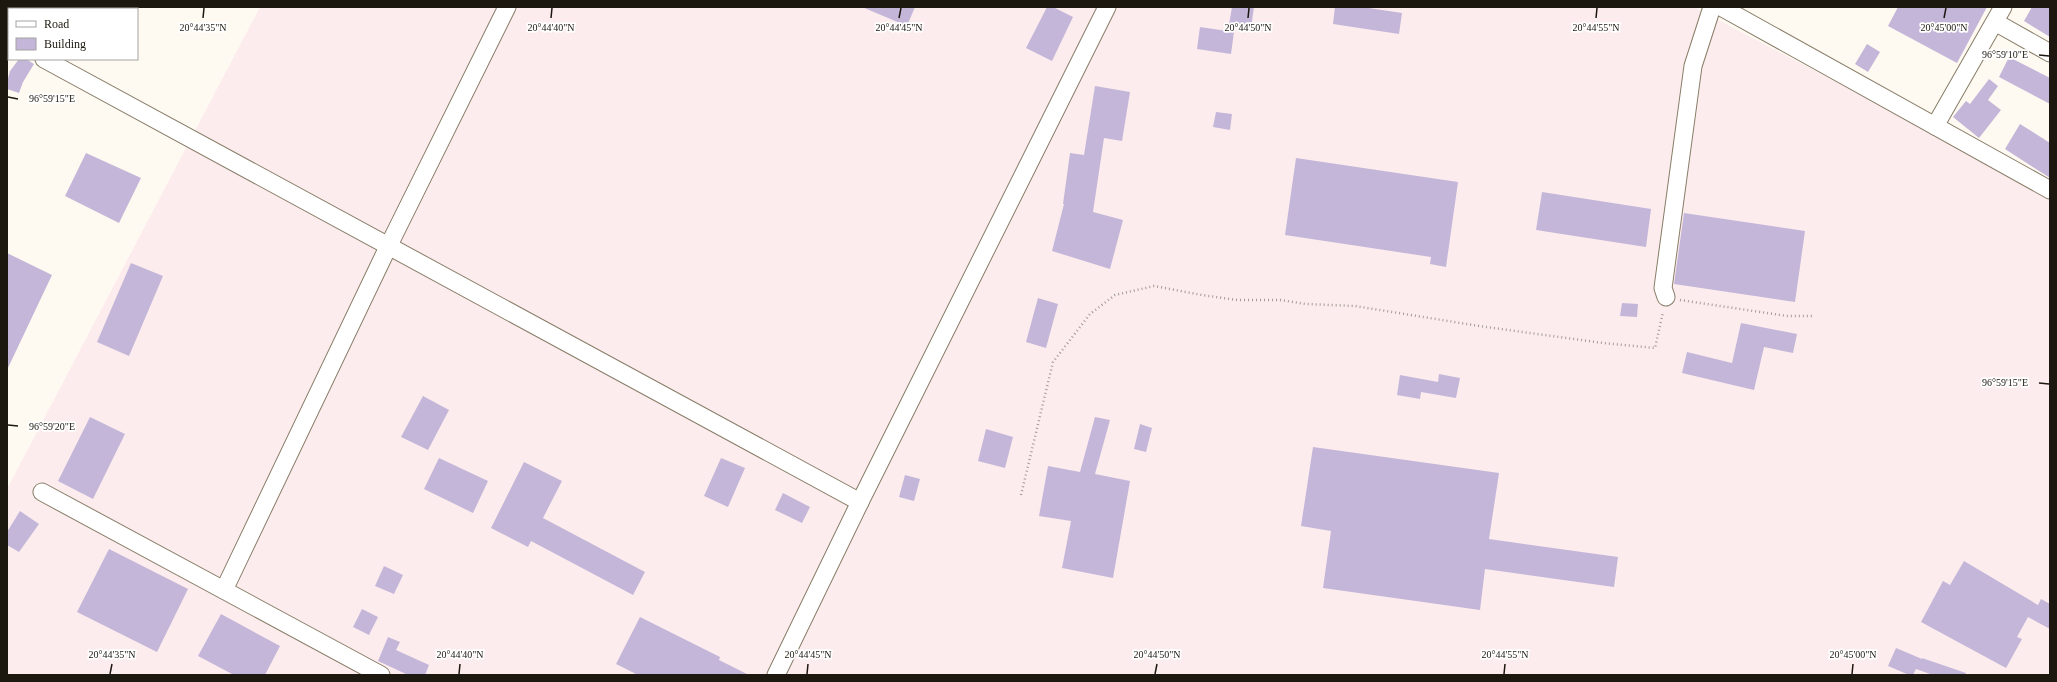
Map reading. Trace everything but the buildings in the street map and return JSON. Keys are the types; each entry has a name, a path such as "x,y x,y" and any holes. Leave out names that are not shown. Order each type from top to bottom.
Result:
{"street":[{"path":"224,590 388,247 507,7"},
{"path":"776,675 860,502 1107,7"},
{"path":"1666,297 1663,288 1693,66 1712,7"},
{"path":"1720,7 1743,12 1935,126 2050,190"},
{"path":"1935,126 2003,7"},
{"path":"1995,22 2050,53"},
{"path":"46,60 860,502"},
{"path":"42,492 381,675"}],"path":[{"path":"1021,495 1053,362 1090,314 1115,295 1154,286 1237,300 1280,300 1306,304 1355,306 1478,326 1603,343 1655,348 1666,297 1787,316 1814,316"}],"shaded area":[{"path":"260,7 1694,7 2050,195 2050,675 7,675 7,489"}]}
